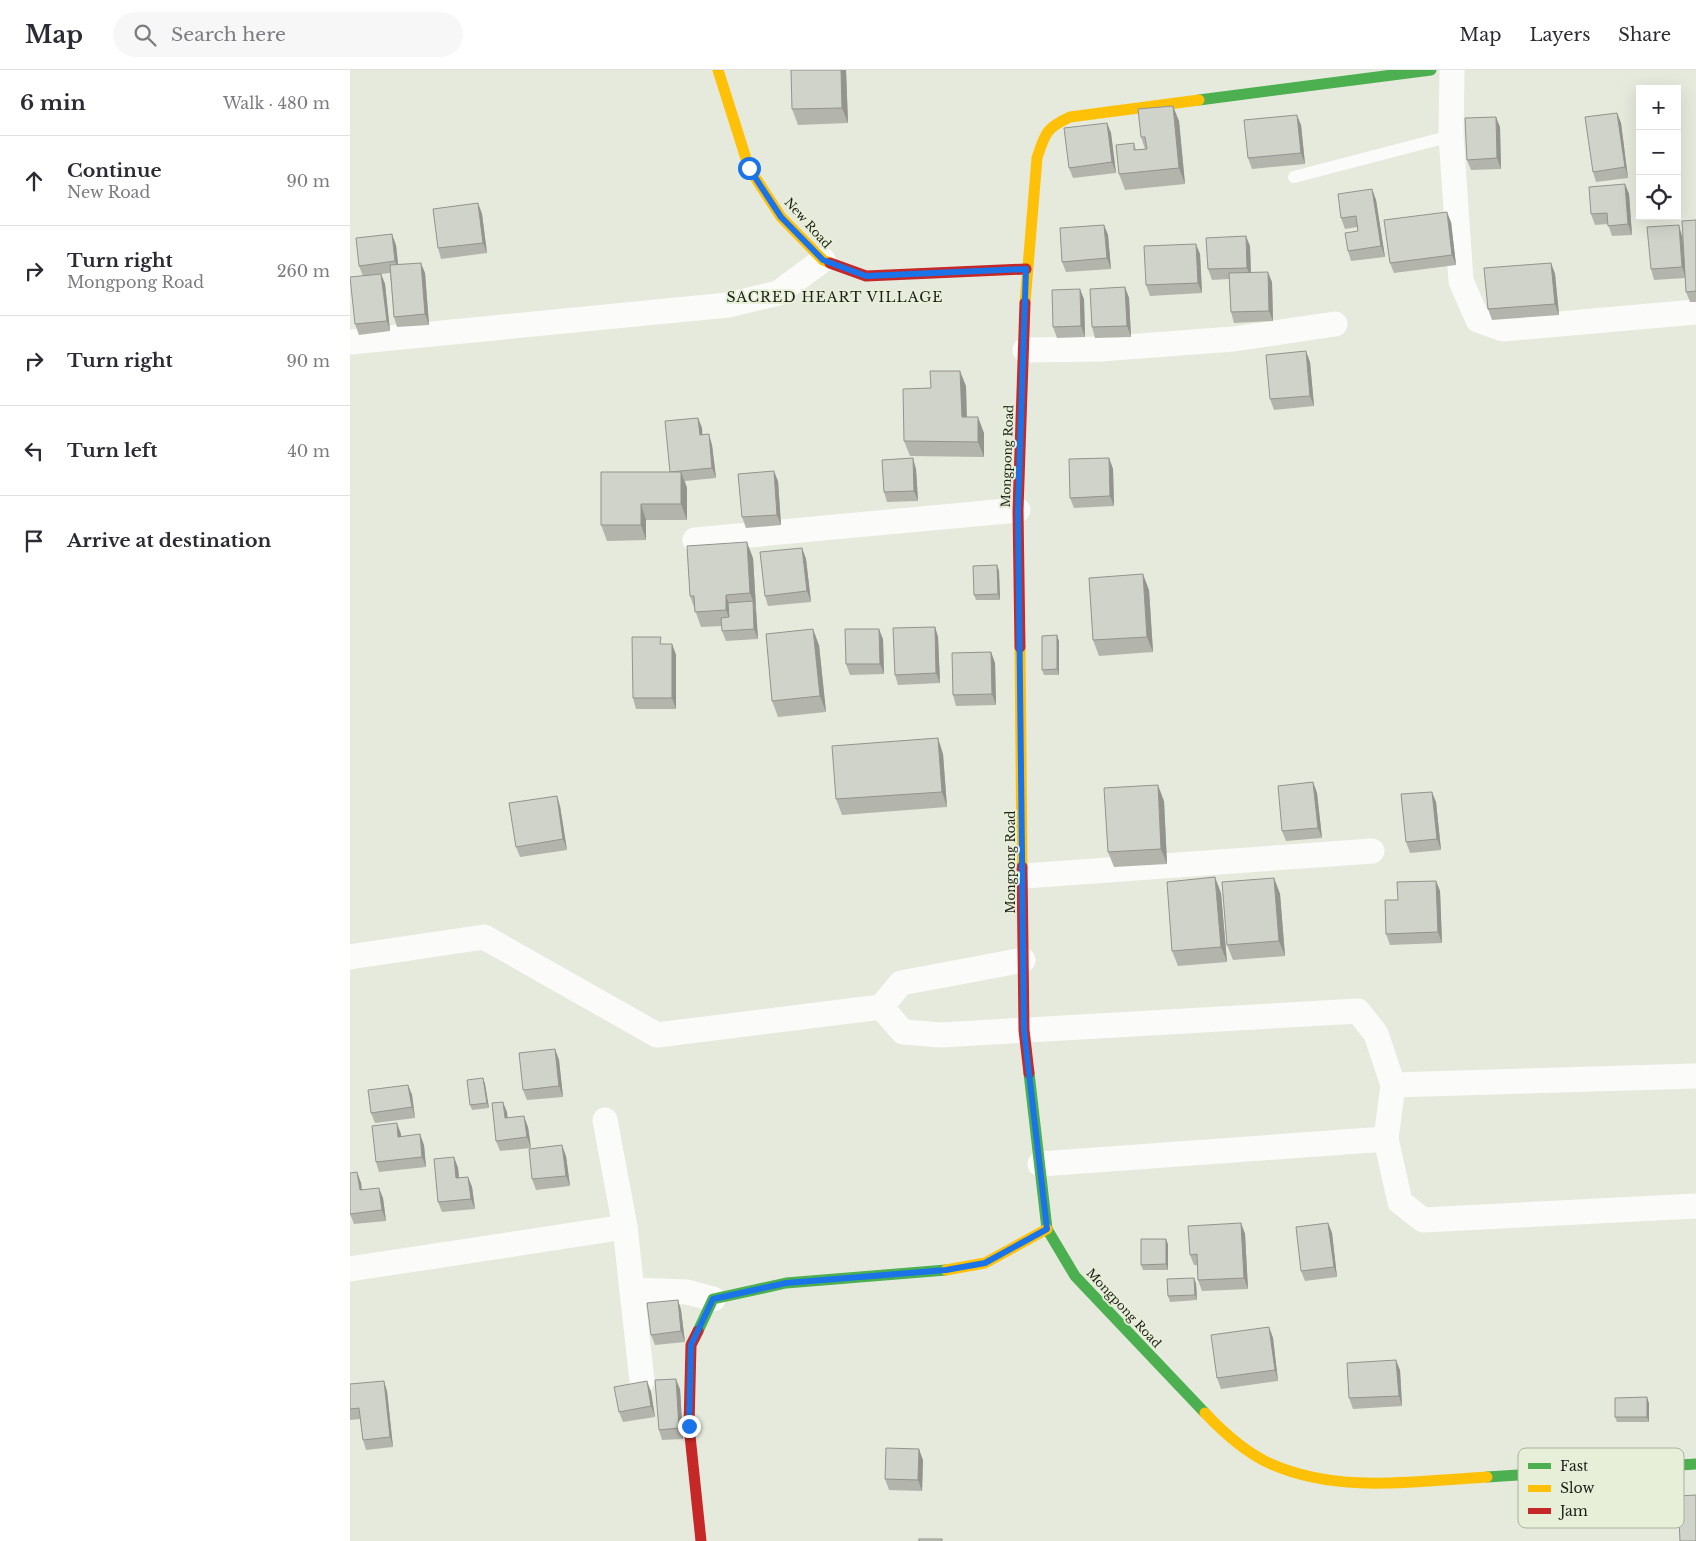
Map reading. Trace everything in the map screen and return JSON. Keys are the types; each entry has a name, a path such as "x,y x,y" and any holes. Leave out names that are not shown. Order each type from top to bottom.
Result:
{"main road":[{"name":"New Road","path":"718,70 749,168 781,217 823,260 866,276 1026,269"},
{"name":"Mongpong Road","path":"1430,70 1070,116 1052,125 1043,139 1037,158 1026,269 1025,350 1018,510 1024,876 1024,1030 1047,1229 1075,1276 1224,1433 1270,1464 1308,1477 1363,1484 1518,1475"},
{"path":"701,1541 689,1426 691,1345 713,1299 786,1283 946,1270 985,1263 1047,1229"}],"street":[{"path":"1452,70 1451,136 1460,281 1478,320 1502,329 1696,312"},
{"path":"350,342 728,305 778,293 823,260"},
{"path":"1025,350 1100,349 1233,339 1335,324"},
{"path":"695,540 1018,510"},
{"path":"1024,876 1372,851"},
{"path":"350,957 484,937 657,1035 881,1007 901,983 1023,960"},
{"path":"881,1007 903,1032 941,1035 1358,1011 1376,1034 1393,1084 1386,1139 1400,1202 1423,1220 1696,1206"},
{"path":"1393,1084 1696,1076"},
{"path":"605,1120 625,1227 642,1381"},
{"path":"1040,1164 1386,1139"},
{"path":"350,1268 625,1227"},
{"path":"632,1290 687,1292 713,1299"}],"lane":[{"path":"1294,177 1451,136"}],"building":[{"path":"791,70 841,70 842,108 792,109"},
{"path":"1173,106 1179,168 1119,174 1116,145 1134,143 1134,150 1147,149 1145,137 1141,137 1138,109"},
{"path":"1617,113 1625,167 1593,172 1585,117"},
{"path":"1297,115 1301,153 1248,158 1244,120"},
{"path":"1496,117 1497,158 1467,160 1465,118"},
{"path":"1107,123 1112,162 1069,168 1064,128"},
{"path":"1625,184 1628,224 1608,226 1607,213 1591,214 1589,187"},
{"path":"1372,189 1381,246 1348,251 1345,233 1358,231 1356,216 1341,218 1338,194"},
{"path":"478,203 483,243 438,248 433,209"},
{"path":"1447,212 1452,255 1390,263 1384,220"},
{"path":"1696,220 1696,291 1686,292 1682,221"},
{"path":"1104,225 1107,258 1062,262 1060,228"},
{"path":"1679,225 1682,267 1651,269 1647,227"},
{"path":"392,234 395,261 359,266 356,238"},
{"path":"1246,236 1247,268 1208,269 1206,238"},
{"path":"1196,244 1198,283 1146,285 1144,246"},
{"path":"421,263 425,314 394,317 390,265"},
{"path":"1551,263 1555,304 1488,309 1484,268"},
{"path":"1268,272 1269,311 1231,312 1229,273"},
{"path":"381,274 387,321 355,324 350,277"},
{"path":"1125,287 1127,326 1092,327 1090,289"},
{"path":"1080,289 1081,326 1053,327 1052,290"},
{"path":"1306,351 1310,396 1270,399 1266,355"},
{"path":"930,371 960,371 962,417 978,417 978,442 904,441 903,389 931,388"},
{"path":"698,418 700,435 709,434 712,468 670,472 665,421"},
{"path":"913,458 914,491 884,492 882,460"},
{"path":"1109,458 1110,496 1070,498 1069,459"},
{"path":"774,471 777,515 742,517 738,474"},
{"path":"601,472 681,472 681,504 641,504 641,525 601,525"},
{"path":"747,542 750,593 726,595 726,610 695,612 694,596 690,596 687,546"},
{"path":"802,548 807,591 765,596 760,552"},
{"path":"997,565 998,594 974,595 973,566"},
{"path":"1143,574 1147,637 1093,640 1089,578"},
{"path":"753,601 754,629 722,631 721,618 729,617 728,603"},
{"path":"935,627 936,673 895,675 893,628"},
{"path":"813,629 820,696 772,701 766,634"},
{"path":"845,629 879,629 880,664 846,664"},
{"path":"1057,635 1057,669 1042,670 1042,636"},
{"path":"632,637 661,637 660,644 672,644 672,698 633,698"},
{"path":"991,652 992,694 953,695 952,653"},
{"path":"938,738 942,792 836,799 832,746"},
{"path":"1313,782 1318,828 1282,831 1278,786"},
{"path":"1158,785 1161,849 1108,852 1104,788"},
{"path":"1432,792 1437,839 1406,842 1401,794"},
{"path":"557,796 563,839 516,847 509,803"},
{"path":"1215,877 1221,947 1172,951 1167,882"},
{"path":"1274,878 1279,941 1227,945 1222,882"},
{"path":"1436,881 1438,932 1386,934 1385,900 1398,900 1397,882"},
{"path":"555,1049 559,1086 523,1090 519,1053"},
{"path":"483,1078 487,1103 470,1105 467,1080"},
{"path":"408,1085 412,1107 371,1113 368,1090"},
{"path":"503,1102 505,1118 524,1116 527,1137 496,1141 492,1103"},
{"path":"397,1123 398,1137 420,1134 422,1157 376,1162 372,1126"},
{"path":"562,1145 566,1176 532,1179 529,1149"},
{"path":"454,1157 456,1178 468,1177 471,1199 438,1202 434,1159"},
{"path":"357,1172 360,1190 379,1188 382,1210 350,1214 350,1173"},
{"path":"1241,1223 1244,1278 1198,1280 1197,1254 1190,1255 1188,1226"},
{"path":"1328,1223 1334,1267 1301,1271 1296,1227"},
{"path":"1141,1239 1166,1239 1166,1264 1141,1265"},
{"path":"1194,1278 1195,1295 1168,1296 1167,1279"},
{"path":"678,1300 681,1331 651,1335 647,1303"},
{"path":"1269,1327 1275,1370 1217,1378 1211,1335"},
{"path":"1396,1360 1399,1396 1349,1398 1347,1363"},
{"path":"676,1379 679,1428 659,1430 655,1380"},
{"path":"384,1381 390,1437 363,1440 359,1408 350,1409 350,1384"},
{"path":"647,1381 651,1406 619,1412 614,1387"},
{"path":"1647,1397 1647,1417 1615,1417 1615,1398"},
{"path":"886,1448 919,1449 918,1480 885,1479"},
{"path":"1696,1495 1696,1541 1680,1541 1679,1528 1684,1528 1684,1496"},
{"path":"919,1539 942,1539 942,1541 919,1541"}],"traffic: fast":[{"path":"1199,100 1431,70"},
{"path":"1029,1073 1047,1229 1075,1276 1205,1413"},
{"path":"698,1331 713,1299 786,1283 946,1270"},
{"path":"1684,1465 1696,1464"},
{"path":"1487,1477 1518,1475"}],"traffic: slow":[{"path":"718,70 749,168 781,217 823,260 830,263"},
{"path":"1025,303 1037,158 1042,143 1051,128 1070,117 1199,100"},
{"path":"1020,647 1022,867"},
{"path":"946,1270 985,1263 1047,1229"},
{"path":"1205,1413 1227,1435 1253,1454 1271,1464 1323,1479 1351,1482 1405,1483 1487,1477"}],"traffic: jam":[{"path":"830,263 866,276 1026,269"},
{"path":"1020,647 1018,510 1025,303"},
{"path":"1022,867 1024,1030 1029,1073"},
{"path":"698,1331 691,1345 689,1426 701,1541"}],"district":[{"name":"SACRED HEART VILLAGE","path":"835,297"}],"route":[{"path":"689,1426 691,1345 713,1299 786,1283 946,1270 985,1263 1047,1229 1024,1030 1024,876 1018,510 1025,350 1026,269 866,276 823,260 781,217 749,168"}]}
